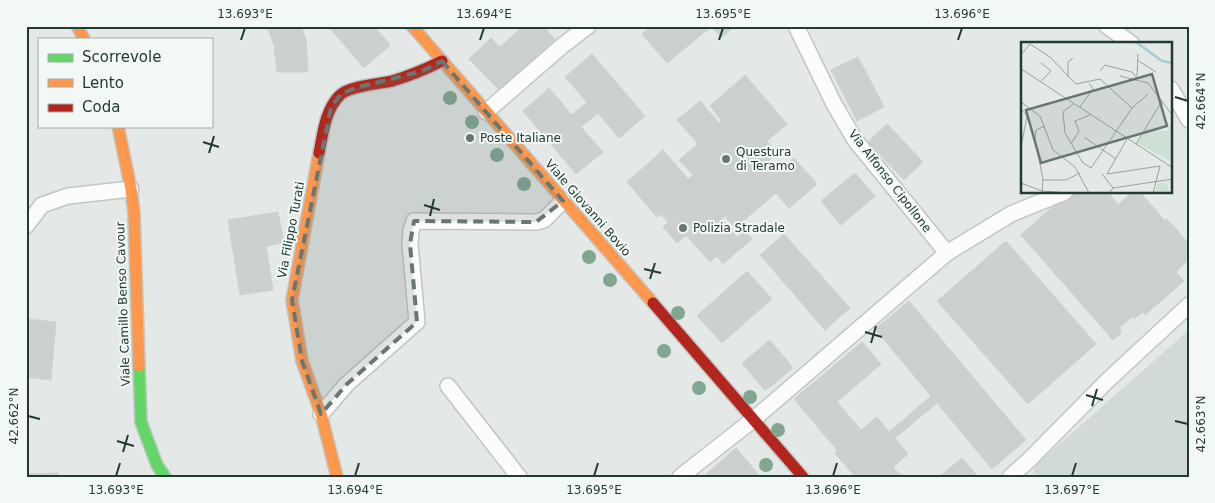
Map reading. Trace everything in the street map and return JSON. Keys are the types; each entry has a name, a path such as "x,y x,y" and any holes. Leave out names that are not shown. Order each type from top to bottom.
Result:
{"street":[{"path":"77,26 83,38"},
{"name":"Viale Giovanni Bovio","path":"412,26 803,477"},
{"path":"486,112 588,26"},
{"name":"Via Alfonso Cipollone","path":"796,26 834,104 855,140 947,253"},
{"path":"1107,26 1129,42"},
{"name":"Via Filippo Turati","path":"337,477 321,414 302,361 292,300 324,126 330,107 341,94 355,88 390,81 422,71 442,61"},
{"path":"1172,91 1189,120"},
{"name":"Viale Camillo Benso Cavour","path":"118,128 134,213 141,422 157,465 165,477"},
{"path":"26,226 42,205 68,196 131,189"},
{"path":"680,477 754,419 947,253 1011,214 1061,194"},
{"path":"321,414 347,384 417,322 410,244 410,231 414,221 536,222 544,220 563,201"},
{"path":"1010,477 1030,460 1107,381 1189,305"},
{"path":"448,386 519,477"}],"highlighted area":[{"path":"442,61 563,201 536,222 414,221 410,244 417,322 347,384 321,414 302,361 292,300 331,107 341,94 355,88 422,71"}],"shaded area":[{"path":"1189,330 1189,477 1040,477 1032,473 1037,464"}],"building":[{"path":"267,26 301,26 306,39 308,72 277,72 274,45"},
{"path":"328,26 374,26 390,45 364,68"},
{"path":"523,26 543,26 555,39 500,91 469,59 491,38 500,47"},
{"path":"651,26 712,26 667,63 642,34"},
{"path":"712,26 735,26 721,38"},
{"path":"592,54 645,116 619,138 598,113 581,127 603,152 576,174 523,111 549,88 572,115 587,102 565,77"},
{"path":"858,57 884,107 857,121 831,70"},
{"name":"Questura di Teramo","path":"745,75 787,124 767,141 777,153 768,162 778,172 794,158 817,184 789,208 776,193 735,228 725,216 721,219 731,230 715,244 685,209 696,200 690,192 663,216 661,214 657,217 627,182 663,150 688,179 693,175 679,160 698,144 677,120 700,101 719,123 722,121 710,106"},
{"path":"887,124 923,162 904,180 868,142"},
{"path":"855,173 875,196 841,225 821,201"},
{"name":"Polizia Stradale","path":"690,192 696,200 685,209 715,244 731,230 737,237 745,231 752,239 723,264 717,256 710,262 686,235 677,243 663,227 668,222 663,216"},
{"path":"1074,194 1110,194 1118,205 1130,194 1142,194 1165,221 1167,219 1189,244 1189,259 1176,272 1184,281 1145,315 1143,312 1134,319 1132,317 1120,327 1121,333 1113,340 1021,235 1057,203"},
{"path":"278,212 284,243 266,246 273,290 240,295 228,220"},
{"path":"784,234 850,308 825,330 760,255"},
{"path":"1006,241 1096,344 1028,404 937,301"},
{"path":"747,271 772,299 722,343 697,316"},
{"path":"909,301 1026,440 992,469 937,403 895,438 908,454 893,467 902,477 855,477 835,453 837,450 794,399 862,342 881,364 837,402 861,430 877,417 889,432 931,396 875,329"},
{"path":"26,319 56,322 51,380 26,377"},
{"path":"770,340 793,368 765,391 742,363"},
{"path":"736,448 759,475 757,477 703,477"},
{"path":"962,458 978,477 939,477"},
{"path":"58,473 58,477 26,477 26,474"}],"traffic: fast":[{"path":"139,366 141,422 157,465 165,477"}],"traffic: slow":[{"path":"77,26 83,38"},
{"path":"412,26 653,303"},
{"path":"118,128 134,213 139,366"},
{"path":"319,153 292,300 302,361 321,414 337,477"}],"traffic: jam":[{"path":"319,153 328,115 340,95 357,87 392,81 442,61"},
{"path":"653,303 803,477"}],"place":[{"name":"Poste Italiane","path":"470,138"},
{"name":"Questura di Teramo","path":"726,159"},
{"name":"Polizia Stradale","path":"683,228"}]}
